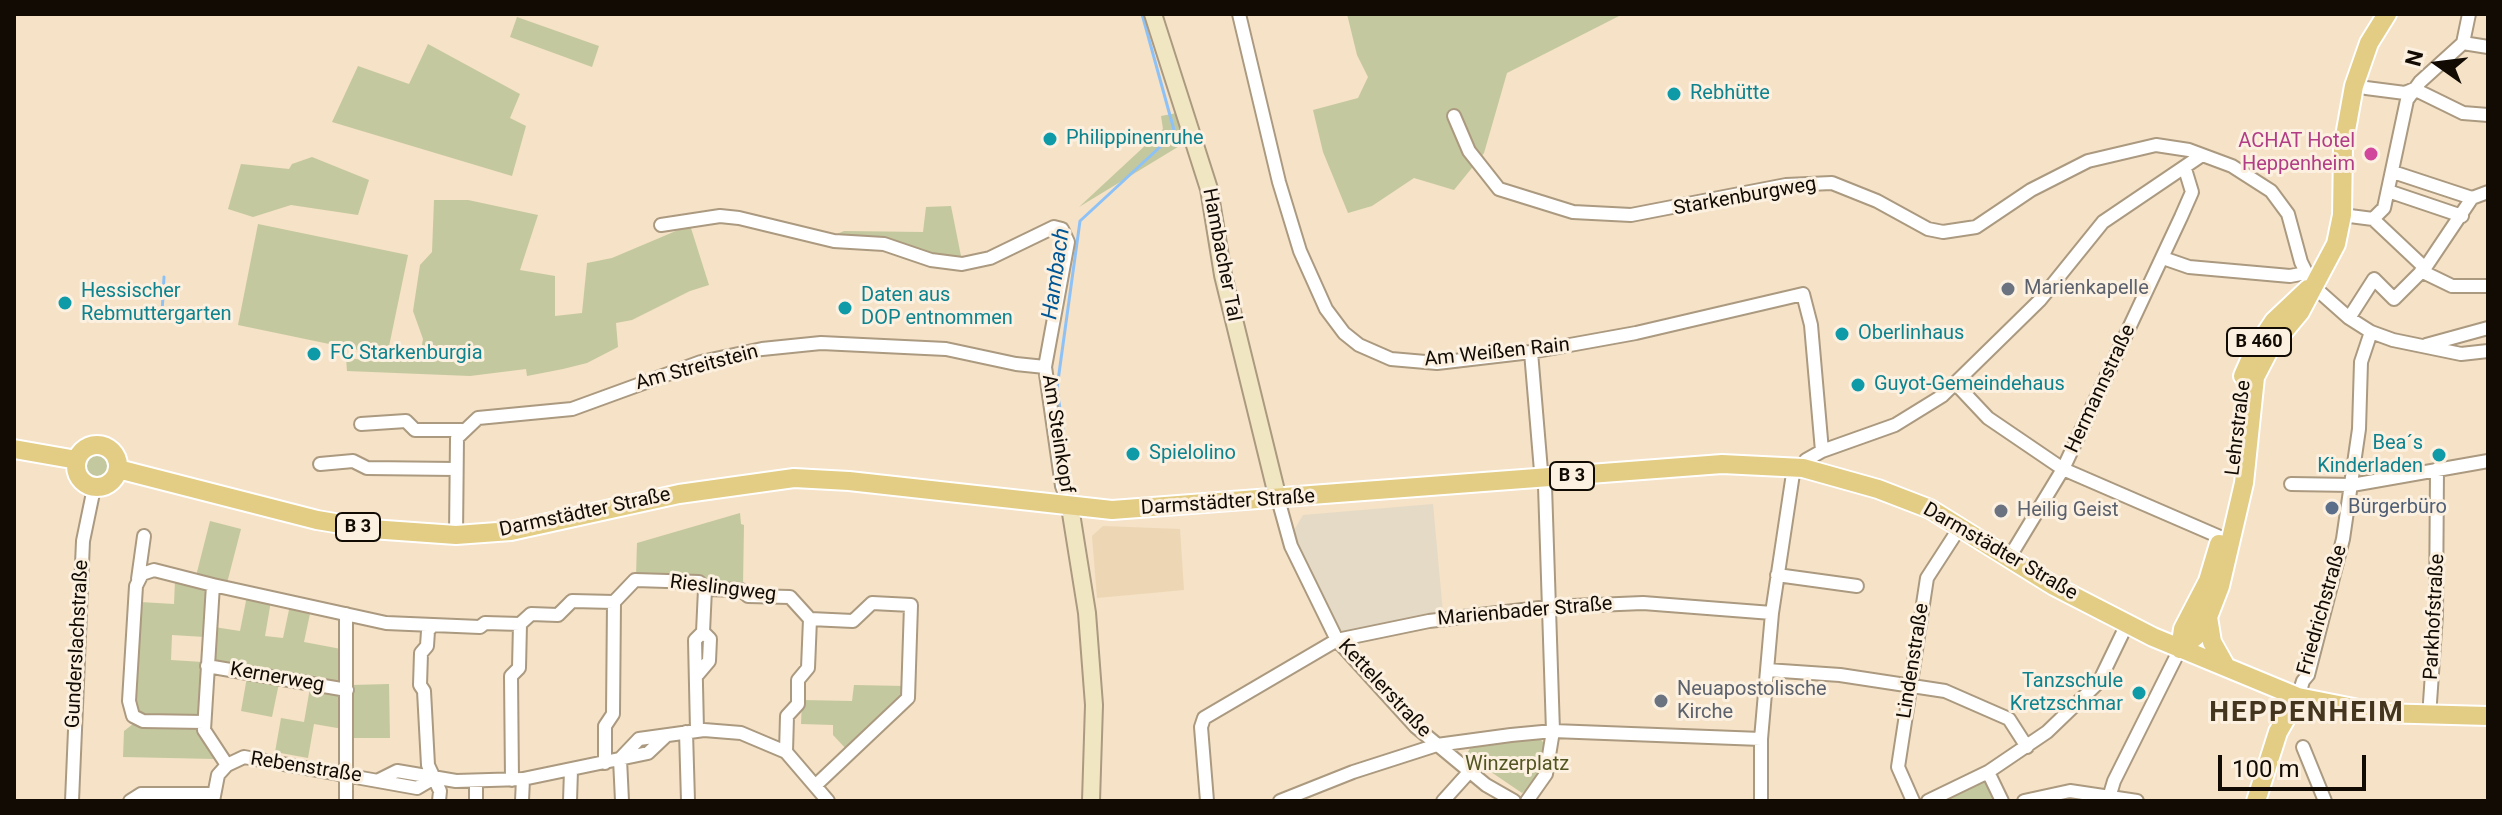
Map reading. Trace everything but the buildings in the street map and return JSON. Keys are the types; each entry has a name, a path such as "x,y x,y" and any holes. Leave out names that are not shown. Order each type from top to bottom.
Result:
{"main road":[{"name":"B 460","path":"2309,279 2328,263 2342,215 2343,147 2361,87 2369,43 2387,14"},
{"name":"Lehrstraße","path":"2180,649 2183,629 2208,581 2220,537 2233,480 2243,377 2254,351 2274,321 2309,279"},
{"name":"Lehrstraße","path":"2180,649 2196,636 2208,617 2241,499 2255,377 2270,348 2300,312 2309,279"},
{"name":"Darmstädter Straße","path":"14,449 77,460 88,448 105,447 114,453 118,469 317,520 371,529 456,535 511,531 679,494 794,478 849,481 1070,507 1144,509 1722,464 1799,467 1878,489 1930,509 2009,558 2127,624 2298,697"},
{"path":"77,460 79,477 94,488 109,484 118,469"},
{"path":"2208,617 2212,642 2226,667"},
{"path":"2256,801 2278,732 2298,697"},
{"name":"B 3","path":"2298,697 2342,708 2429,717 2488,716"}],"street":[{"name":"Hambacher Tal","path":"1153,14 1209,189 1223,275 1278,499"},
{"name":"Am Weißen Rain","path":"1239,14 1288,214 1318,294 1338,327 1368,351 1403,361 1437,363 1531,352 1636,333 1803,294 1811,325 1822,451"},
{"path":"2373,219 2384,208 2407,100 2414,89 2463,43 2469,14"},
{"path":"2463,43 2488,47"},
{"path":"2361,87 2405,93 2414,89"},
{"path":"2414,89 2463,113 2488,115"},
{"name":"Starkenburgweg","path":"1454,116 1469,151 1499,189 1573,212 1631,215 1786,185 1832,183 1877,201 1928,229 1943,232 1976,227 2031,190 2088,161 2156,145 2202,155 2250,175 2281,201 2296,235 2309,279"},
{"path":"1761,801 1761,739 1772,613 1799,467 1822,451 1916,415 1955,383 2040,300 2103,222 2202,155"},
{"name":"Hermannstraße","path":"2009,558 2063,469 2163,258 2192,192 2185,169"},
{"path":"2393,172 2472,198 2488,192"},
{"path":"2388,191 2462,216"},
{"path":"2349,318 2374,279 2394,299 2423,269 2472,198"},
{"path":"2342,215 2373,219 2423,269 2452,286 2488,286"},
{"name":"Am Steinkopf","path":"661,225 720,216 752,220 814,237 884,244 931,260 962,264 990,258 1054,227 1062,229 1068,242 1045,367 1062,486 1070,507"},
{"path":"2163,258 2189,267 2309,279 2349,318 2371,332 2461,354 2488,351"},
{"path":"2426,345 2488,328"},
{"name":"Friedrichstraße","path":"2298,697 2308,675 2333,589 2359,429 2361,362 2371,332"},
{"name":"Am Streitstein","path":"462,430 478,418 572,409 647,379 762,349 864,343 946,349 1045,367"},
{"path":"1527,801 1546,774 1553,731 1543,478 1531,352"},
{"path":"1955,383 1988,418 2063,469 2220,537"},
{"path":"361,424 406,421 415,430 462,430"},
{"path":"456,535 457,438 462,430"},
{"path":"320,464 353,461 367,468 456,469"},
{"path":"2291,484 2352,485 2488,461"},
{"name":"Parkhofstraße","path":"2429,717 2439,527 2437,469"},
{"name":"Gunderslachstraße","path":"72,801 83,541 94,488"},
{"name":"Kettelerstraße","path":"1278,499 1281,523 1337,640 1437,745 1514,801"},
{"path":"1070,507 1087,613 1094,705 1091,801"},
{"name":"Lindenstraße","path":"1913,801 1898,767 1927,578 1960,527"},
{"path":"144,536 138,579 131,712 143,721 204,722"},
{"path":"138,579 154,570 386,623 520,624 531,614 558,615 572,601 614,602 613,714 605,726 605,763"},
{"path":"1777,575 1857,586"},
{"name":"Rieslingweg","path":"614,602 635,580 699,582 705,589 741,590 748,596 790,597 810,619"},
{"path":"213,585 204,722 207,738 227,765"},
{"path":"688,801 685,789 698,674 694,662 695,640 703,632 705,589"},
{"path":"786,752 787,716 798,704 798,680 808,668 810,619 853,621 872,603 911,605 908,698 817,784"},
{"name":"Marienbader Straße","path":"1207,801 1201,727 1204,718 1337,640 1429,621 1548,607 1643,603 1772,613"},
{"path":"346,614 346,801"},
{"path":"520,624 519,668 511,676 522,801"},
{"path":"1928,801 1988,772 2027,747 2099,682 2127,624"},
{"path":"433,625 428,631 427,646 421,653 420,685 424,691 428,765 440,791 439,801"},
{"path":"2108,799 2180,649"},
{"name":"Kernerweg","path":"207,666 347,690"},
{"path":"1767,670 1945,691 2009,719 2027,747"},
{"name":"Rebenstraße","path":"213,798 218,775 227,765 253,757 379,780 397,771 476,782 518,780 648,753 666,736 692,731 741,733 786,752 817,784 828,801"},
{"path":"1280,801 1353,772 1437,745 1553,731 1761,739"},
{"path":"2303,747 2325,801"},
{"path":"620,759 622,801"},
{"path":"570,801 571,770"},
{"path":"1443,801 1470,771"},
{"path":"1988,772 2002,801"},
{"path":"476,782 476,801"},
{"path":"2024,801 2060,791 2137,801"},
{"path":"130,801 141,794 213,798"}],"shaded area":[{"path":"1433,504 1443,613 1375,625 1338,638 1291,535 1303,515"},
{"path":"1103,526 1180,529 1184,590 1097,598 1092,536"}],"green space":[{"path":"1347,14 1623,14 1507,73 1484,153 1454,190 1414,178 1372,206 1348,213 1323,152 1313,110 1358,98 1368,77 1357,55"},
{"path":"517,17 599,46 592,67 510,37"},
{"path":"428,44 520,94 510,118 526,126 512,176 332,122 358,66 409,84"},
{"path":"1177,113 1186,142 1079,207 1163,129 1161,116"},
{"path":"312,157 369,180 358,215 291,205 253,217 228,209 241,164 289,169 292,164"},
{"path":"434,200 468,200 538,215 520,270 555,276 555,316 582,313 587,263 612,258 690,225 709,285 690,291 632,320 616,323 618,347 587,363 563,369 527,376 526,369 470,376 347,371 346,358 384,362 421,350 423,339 413,311 420,265 432,252"},
{"path":"951,206 962,261 830,237 844,231 923,232 926,207"},
{"path":"258,224 408,255 387,356 238,325"},
{"path":"99,451 105,452 113,460 113,472 105,480 99,481 93,480 85,472 84,466 85,460 93,452"},
{"path":"740,513 741,524 744,525 743,585 636,576 637,543"},
{"path":"210,521 241,529 227,583 196,576"},
{"path":"175,580 202,587 208,593 205,637 172,635 171,660 203,662 199,714 149,717 140,714 135,704 140,602 174,604"},
{"path":"247,596 271,601 265,636 283,638 290,605 311,609 304,642 341,649 342,682 215,662 214,627 240,631"},
{"path":"247,677 279,683 272,717 241,711"},
{"path":"389,684 390,738 351,738 351,685"},
{"path":"854,685 905,686 904,697 848,751 833,735 833,725 801,724 802,700 852,701"},
{"path":"310,688 342,696 343,729 314,724 308,758 275,752 281,718 304,722"},
{"path":"133,724 196,728 215,759 123,757 124,731"},
{"name":"Winzerplatz","path":"1539,738 1546,745 1543,763 1531,786 1522,793 1466,755 1471,747"},
{"path":"1986,776 1997,801 1940,801"}],"waterway":[{"name":"Hambach","path":"1071,486 1057,388 1080,221 1173,135 1174,130 1142,14"},
{"path":"162,313 164,277"}],"place":[{"name":"Rebhütte","path":"1674,94"},
{"name":"Philippinenruhe","path":"1050,139"},
{"name":"ACHAT Hotel Heppenheim","path":"2371,154"},
{"name":"Marienkapelle","path":"2008,289"},
{"name":"Hessischer Rebmuttergarten","path":"65,303"},
{"name":"Daten aus DOP entnommen","path":"845,308"},
{"name":"Oberlinhaus","path":"1842,334"},
{"name":"FC Starkenburgia","path":"314,354"},
{"name":"Guyot-Gemeindehaus","path":"1858,385"},
{"name":"Spielolino","path":"1133,454"},
{"name":"Bea´s Kinderladen","path":"2439,455"},
{"name":"Bürgerbüro","path":"2332,508"},
{"name":"Heilig Geist","path":"2001,511"},
{"name":"Tanzschule Kretzschmar","path":"2139,693"},
{"name":"Neuapostolische Kirche","path":"1661,701"}],"district":[{"name":"HEPPENHEIM","path":"2307,714"}]}
